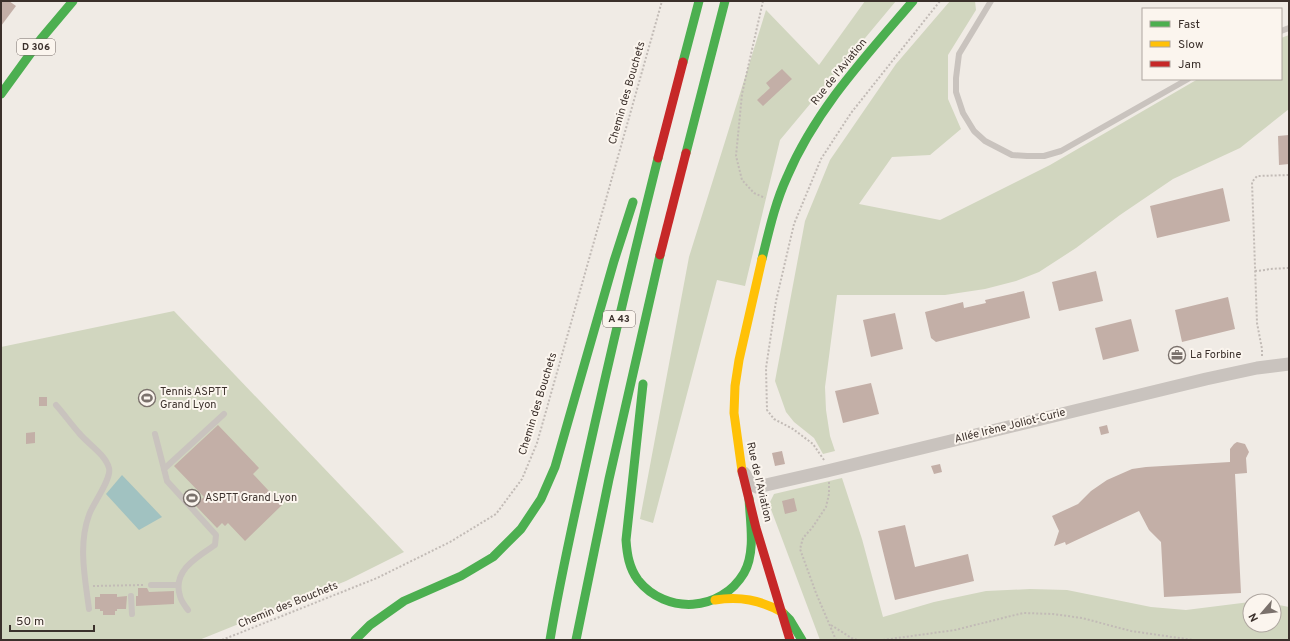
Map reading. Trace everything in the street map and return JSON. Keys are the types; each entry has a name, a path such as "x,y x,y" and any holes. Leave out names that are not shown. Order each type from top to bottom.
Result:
{"main road":[{"name":"D 306","path":"1,94 37,45 73,1"},
{"name":"A 43","path":"550,640 557,598 586,463 630,270 667,118 699,1"},
{"name":"A 43","path":"576,640 607,487 656,274 691,129 725,1"},
{"name":"Rue de l'Aviation","path":"790,640 749,498 748,470 734,412 736,369 767,238 786,176 820,114 849,75 913,1"},
{"path":"646,168 667,118"},
{"path":"355,640 370,625 404,601 461,576 493,557 521,529 541,499 555,467 614,261 632,204 638,190"},
{"path":"646,361 656,274"},
{"name":"Rue de l'Aviation","path":"744,390 747,327"},
{"path":"644,377 626,541 629,560 640,583 660,599 670,603 685,605 702,604 715,600 731,598 755,599 782,612 790,620 802,639"},
{"path":"715,600 734,586 744,573 747,566 751,544 749,498"},
{"path":"792,608 802,639"}],"street":[{"name":"Allée Irène Joliot-Curie","path":"748,470 750,483 758,490 827,471 1206,379 1289,364"}],"lane":[{"path":"991,1 959,54 956,92 963,113 974,131 985,141 1012,155 1044,156 1062,151 1186,80"},
{"path":"56,405 80,434 105,459 109,468 108,478 89,515 84,538 83,564 89,609"},
{"path":"164,469 224,414"},
{"path":"155,434 167,481 216,535 215,545 187,564 179,579 178,585 180,597 188,610"},
{"path":"151,585 178,585"},
{"path":"131,596 132,614"}],"path":[{"name":"Chemin des Bouchets","path":"222,640 377,578 450,542 496,514 522,479 536,443 662,1"},
{"path":"763,1 742,94 736,156 742,180 746,186 754,193 777,202"},
{"path":"836,640 816,593 800,548 803,538 812,528 826,507 829,494 829,479 824,460 813,444 793,429 774,420 767,410 766,368 776,301 794,224 821,159 851,113 940,1"},
{"path":"1262,359 1262,349 1257,323 1252,182 1257,176 1289,175"},
{"path":"1255,271 1289,268"},
{"path":"86,586 151,585"},
{"path":"883,640 955,630 1023,613 1053,614 1082,618 1131,631 1193,640"},
{"path":"830,624 852,640 859,640"}],"green space":[{"path":"865,1 896,1 780,140 745,286 717,280 653,523 640,519 689,257 766,10 819,65"},
{"path":"950,1 975,1 976,10 948,55 948,99 961,129 930,155 892,157 859,204 940,220 1050,165 1196,80 1282,80 1282,38 1289,35 1289,109 1240,148 1173,179 1120,215 1076,248 1039,272 1016,281 985,289 945,295 837,295 825,387 826,410 830,436 835,451 823,454 814,438 794,422 786,412 775,381 805,221 830,160 896,64"},
{"name":"ASPTT Grand Lyon","path":"174,311 404,552 346,581 199,640 1,640 1,347"},
{"path":"842,478 862,539 883,617 934,602 986,591 1030,589 1067,590 1151,607 1186,610 1242,603 1242,633 1282,633 1282,606 1289,607 1289,640 820,640 769,504 774,494"}],"water":[{"path":"122,475 162,517 139,530 106,494"}],"building":[{"path":"1,1 9,1 16,6 1,26"},
{"path":"782,69 792,79 763,106 757,100 770,88 766,83"},
{"path":"1289,135 1289,164 1279,165 1278,136"},
{"path":"1223,188 1230,221 1157,238 1150,206"},
{"path":"1096,271 1103,301 1059,311 1052,282"},
{"path":"1024,291 1030,318 936,342 931,338 925,312 963,302 964,308 986,303 985,300"},
{"path":"1228,297 1235,329 1182,342 1175,310"},
{"path":"895,313 903,349 871,357 863,320"},
{"path":"1131,319 1139,351 1103,360 1095,328"},
{"path":"871,383 879,414 843,423 835,391"},
{"path":"39,397 47,397 47,406 39,406"},
{"path":"218,425 259,468 253,474 282,505 245,541 228,523 225,526 222,523 217,528 195,505 204,497 174,466"},
{"path":"1107,425 1109,433 1101,435 1099,427"},
{"path":"35,432 35,443 26,444 26,433"},
{"path":"1237,442 1245,444 1249,452 1246,458 1247,473 1235,474 1241,593 1164,597 1161,542 1149,530 1139,511 1066,545 1065,542 1054,546 1059,531 1052,516 1078,504 1091,491 1107,480 1132,469 1230,462 1230,449"},
{"path":"782,451 785,464 775,466 772,453"},
{"path":"940,464 942,472 934,474 931,466"},
{"path":"794,498 797,511 785,514 782,501"},
{"path":"905,525 915,567 968,554 974,581 895,600 878,531"},
{"path":"138,588 147,588 149,592 174,591 174,604 136,606"},
{"path":"100,594 117,594 117,597 127,596 126,609 117,609 117,611 115,611 115,615 103,615 103,611 100,611 100,609 95,609 95,597 100,597"}],"traffic: fast":[{"path":"1,94 41,39 73,1"},
{"path":"683,62 699,1"},
{"path":"686,153 725,1"},
{"path":"762,259 779,197 799,152 812,129 843,84 913,1"},
{"path":"550,640 565,558 595,423 658,158"},
{"path":"355,640 370,625 404,601 461,576 493,557 521,529 541,499 555,467 614,261 633,202"},
{"path":"576,640 609,479 660,255"},
{"path":"643,384 626,540 629,561 632,571 638,580 650,591 663,599 678,603 693,604 708,602 722,595 734,586 748,565 751,546 749,498"},
{"path":"782,612 790,620 802,640"}],"traffic: slow":[{"path":"742,471 734,413 735,386 739,360 762,259"},
{"path":"715,600 733,598 750,600 766,604 782,612"}],"traffic: jam":[{"path":"658,158 683,62"},
{"path":"660,255 686,153"},
{"path":"742,471 756,528 790,640"}],"place":[{"name":"La Forbine","path":"1177,355"},
{"name":"Tennis ASPTT Grand Lyon","path":"147,398"},
{"name":"ASPTT Grand Lyon","path":"192,498"}]}
